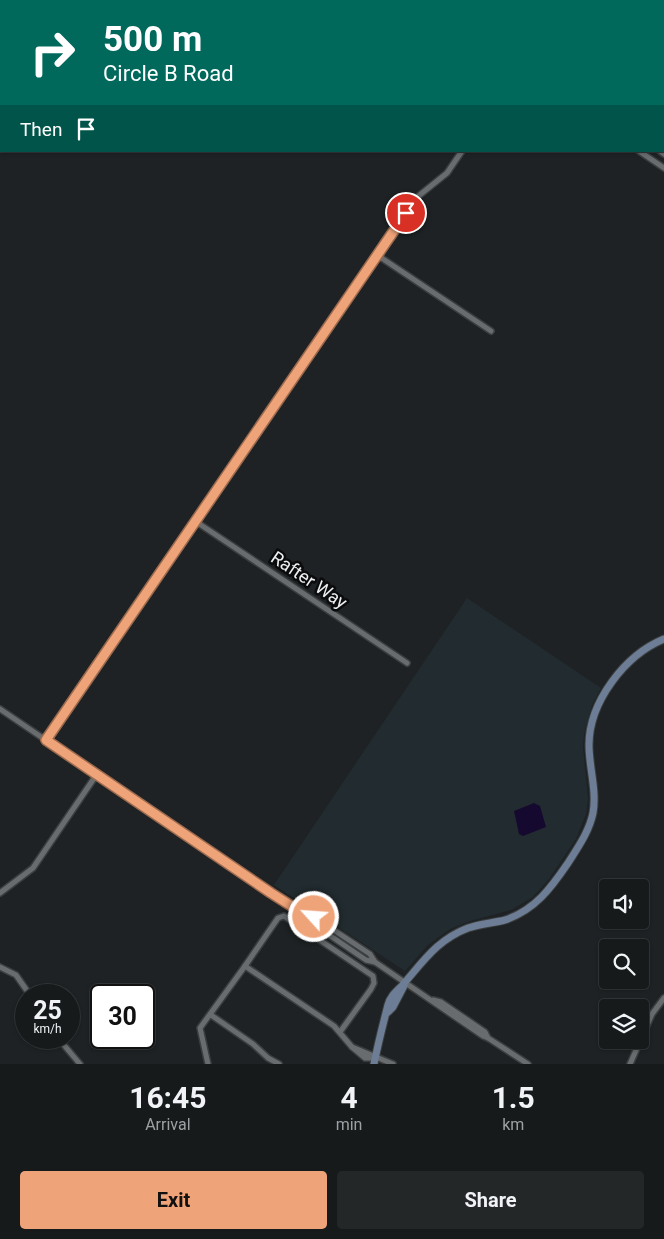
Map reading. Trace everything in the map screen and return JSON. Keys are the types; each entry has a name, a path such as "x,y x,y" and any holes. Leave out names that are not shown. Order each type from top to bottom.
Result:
{"street":[{"path":"46,740 416,198 447,173 461,152"},
{"path":"640,152 664,168"},
{"path":"377,255 491,331"},
{"name":"Rafter Way","path":"195,520 407,663"},
{"path":"375,1061 388,1012 388,1005 424,958 442,942 469,928 503,920 523,912 541,899 554,885 584,838 592,818 595,790 589,743 598,707 626,664 642,650 664,639"},
{"path":"0,709 304,914 314,917 370,954 375,962 405,983 430,998 441,1008 482,1036 528,1064"},
{"path":"0,893 33,868 97,774"},
{"path":"208,1064 200,1028 211,1015 275,921 284,916 373,976 374,983 371,989 340,1032"},
{"path":"245,966 340,1032 352,1047 375,1061 393,1064"},
{"path":"0,967 16,976 22,984"},
{"path":"630,1064 652,1014 664,998"},
{"path":"211,1015 253,1044 268,1058 279,1064"},
{"path":"67,1049 80,1064"}],"shaded area":[{"path":"467,598 601,688 592,705 584,734 583,747 588,799 586,814 576,839 549,879 533,897 511,910 470,921 450,929 428,945 405,971 274,885"},
{"path":"534,803 540,806 546,827 523,836 519,834 514,811"}],"route":[{"path":"314,917 304,914 271,893 46,740 406,213"}]}
